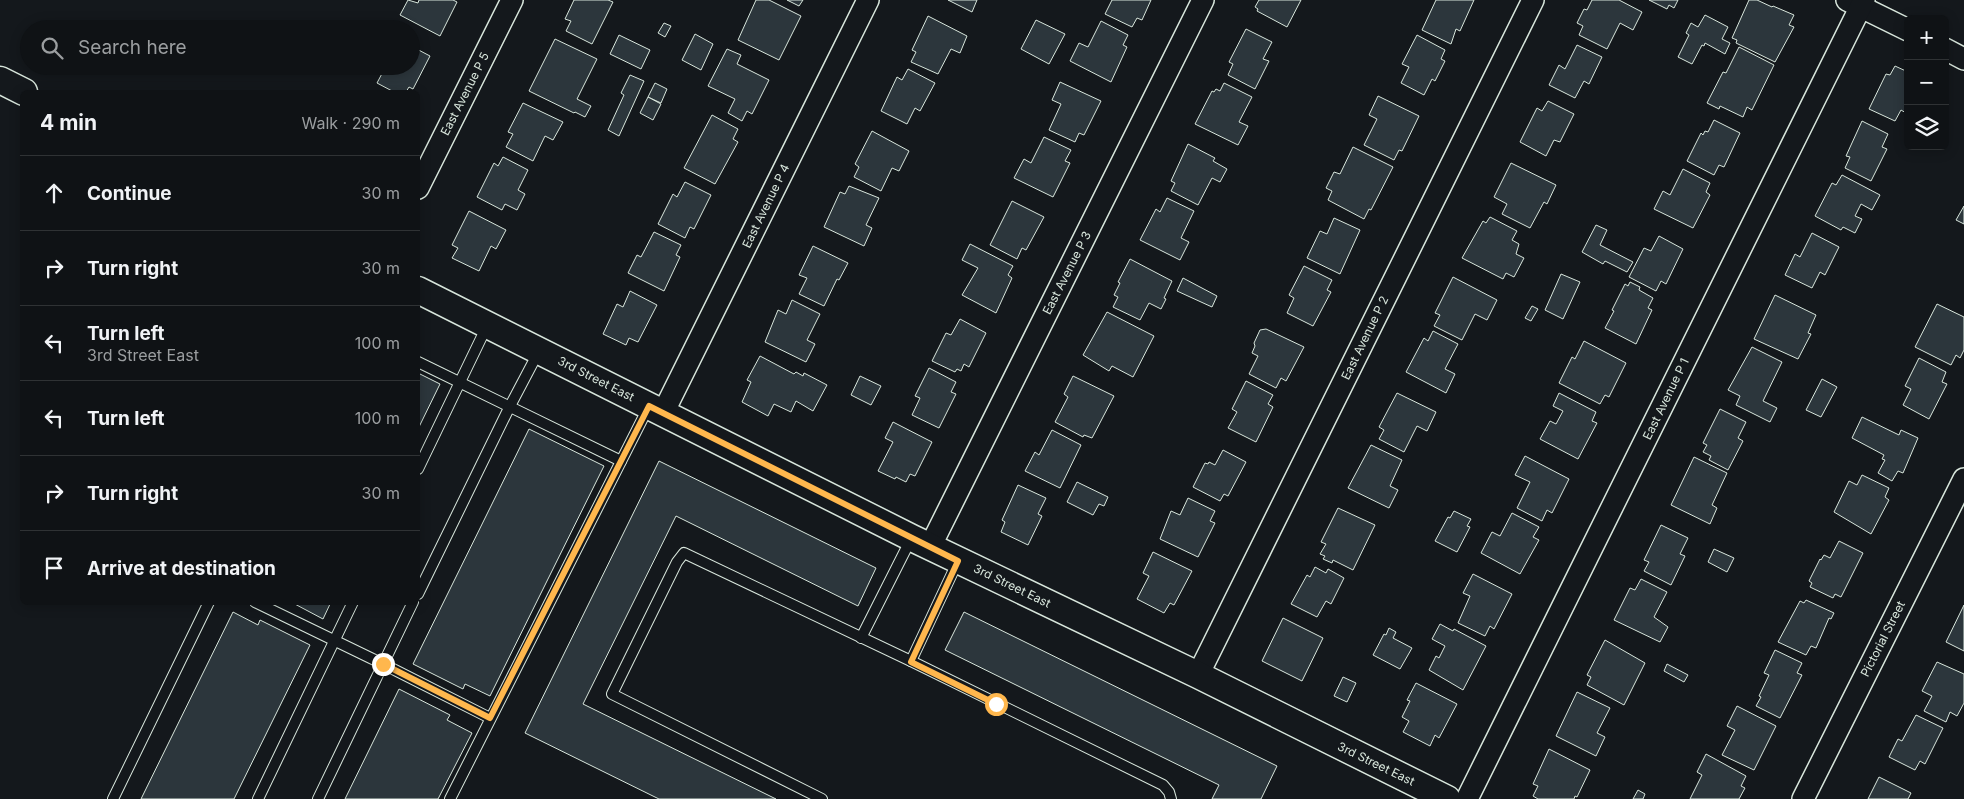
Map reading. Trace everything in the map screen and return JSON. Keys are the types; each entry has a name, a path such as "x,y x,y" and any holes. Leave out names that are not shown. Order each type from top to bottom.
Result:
{"street":[{"name":"East Avenue P 5","path":"420,184 512,0"},
{"name":"East Avenue P 4","path":"656,409 868,0"},
{"name":"East Avenue P 3","path":"921,542 1203,0"},
{"name":"East Avenue P 2","path":"1198,675 1533,0"},
{"path":"1857,2 1904,28"},
{"name":"East Avenue P 1","path":"1467,799 1857,2"},
{"path":"1949,51 1964,59"},
{"path":"0,80 20,90"},
{"name":"3rd Street East","path":"420,291 958,561 1198,675 1447,799"},
{"name":"Pictorial Street","path":"1803,799 1964,479"}],"lane":[{"path":"420,465 488,325"},
{"path":"420,590 509,408 540,350"},
{"path":"420,363 621,461"},
{"path":"450,799 621,461 656,409"},
{"path":"861,638 921,542"},
{"path":"822,799 612,694 677,562 684,553 1163,785 1169,792 1171,799"},
{"path":"911,662 958,561"},
{"path":"112,799 209,605"},
{"path":"261,605 490,718"},
{"path":"258,799 352,605"},
{"path":"318,799 412,605"}],"building":[{"path":"408,0 418,3 419,0 453,0 457,2 440,36 420,26 420,20 410,20 400,15"},
{"path":"574,0 608,0 613,2 592,44 566,31 571,21 565,19"},
{"path":"756,0 769,0 801,16 779,60 738,40"},
{"path":"787,0 803,0 799,6"},
{"path":"948,0 977,0 972,12"},
{"path":"1112,0 1151,0 1142,20 1137,18 1132,27 1105,14"},
{"path":"1259,0 1301,0 1287,27 1257,11 1258,9 1255,7"},
{"path":"1436,0 1474,0 1460,31 1456,29 1451,44 1422,30"},
{"path":"1592,0 1619,0 1642,12 1633,30 1620,23 1607,49 1579,35 1583,26 1577,23 1584,9 1587,10"},
{"path":"1649,0 1678,0 1674,8 1669,5 1667,9"},
{"path":"1749,0 1757,0 1794,15 1789,25 1794,27 1775,62 1736,43 1737,40 1732,38"},
{"path":"1705,15 1728,27 1722,39 1730,43 1725,54 1705,43 1692,64 1678,57 1689,35 1686,33 1691,23 1698,27"},
{"path":"928,16 967,36 960,53 951,49 938,74 911,62 916,52 912,50"},
{"path":"1036,20 1065,34 1049,64 1021,49"},
{"path":"1101,21 1128,35 1123,45 1127,47 1111,82 1070,61 1079,43 1088,47"},
{"path":"664,23 671,26 665,37 658,33"},
{"path":"1246,29 1272,42 1263,59 1269,61 1255,89 1228,75 1233,64 1229,62"},
{"path":"695,34 713,44 701,70 682,60"},
{"path":"619,35 650,50 641,69 610,54"},
{"path":"1417,35 1445,50 1441,59 1445,61 1435,81 1432,79 1424,95 1401,83 1409,67 1402,64"},
{"path":"555,39 597,59 577,99 591,106 585,117 529,91"},
{"path":"1577,45 1602,57 1589,84 1584,81 1575,98 1549,85 1559,65 1565,69"},
{"path":"1739,47 1774,65 1752,110 1747,107 1743,117 1720,106 1719,109 1707,103 1723,72 1726,73"},
{"path":"727,49 741,55 737,64 769,80 752,114 747,111 742,121 728,113 735,99 708,86"},
{"path":"420,51 430,56 413,89 409,87 407,90 390,90 377,83 381,75 420,75"},
{"path":"1895,66 1904,70 1904,112 1901,110 1895,121 1869,109 1886,74 1890,75"},
{"path":"908,69 935,83 920,111 915,108 907,124 881,111 897,77 902,80"},
{"path":"630,75 644,81 619,136 608,130 624,95 621,93"},
{"path":"1060,82 1101,101 1084,135 1079,133 1075,142 1049,130 1061,104 1052,100"},
{"path":"655,83 667,89 661,103 648,97"},
{"path":"1224,83 1252,97 1239,122 1248,126 1238,145 1195,124 1212,91 1214,92 1216,89 1220,91"},
{"path":"1378,96 1419,116 1402,151 1399,150 1394,160 1364,145 1377,119 1369,115"},
{"path":"648,97 661,104 653,120 640,113"},
{"path":"1548,101 1574,114 1560,142 1554,140 1546,156 1520,142 1537,108 1542,111"},
{"path":"523,103 563,122 553,140 545,136 533,161 506,147 513,134 508,132"},
{"path":"712,115 738,129 733,139 738,142 715,184 684,168"},
{"path":"1714,120 1740,133 1724,167 1719,165 1714,175 1687,161 1701,133 1703,135 1705,131 1708,132"},
{"path":"1862,121 1888,134 1882,147 1887,149 1871,181 1845,168 1850,157 1846,156"},
{"path":"872,131 909,151 899,171 892,168 881,191 854,177 859,167 855,164"},
{"path":"1044,137 1071,150 1065,161 1070,163 1053,197 1014,178 1024,159 1031,163"},
{"path":"1188,144 1215,158 1213,161 1227,169 1220,182 1212,178 1198,205 1171,191 1175,183 1171,181"},
{"path":"1353,147 1393,167 1371,210 1369,209 1364,219 1328,200 1332,191 1326,188 1334,172 1340,174"},
{"path":"503,157 528,170 518,190 525,194 517,210 505,204 502,210 477,197 494,163 498,166"},
{"path":"1511,163 1556,185 1547,204 1544,202 1530,228 1502,214 1507,204 1494,197"},
{"path":"1683,169 1710,183 1706,192 1710,195 1693,228 1654,209 1663,191 1670,195"},
{"path":"1842,175 1880,195 1872,210 1861,204 1855,216 1862,219 1855,233 1843,227 1841,230 1815,216 1832,183 1836,185"},
{"path":"685,182 711,195 694,229 690,227 685,238 658,224 673,194 677,197"},
{"path":"849,186 879,198 866,225 872,228 864,246 824,227 840,192 845,194"},
{"path":"1167,198 1194,211 1181,238 1189,242 1180,260 1140,240 1156,209 1160,212"},
{"path":"1012,201 1044,217 1026,250 1022,248 1017,259 990,245"},
{"path":"1964,206 1964,224 1956,220"},
{"path":"469,211 506,230 496,249 491,246 479,271 452,258 458,248 452,245"},
{"path":"1490,217 1517,231 1512,240 1519,244 1516,254 1524,258 1514,277 1506,273 1503,279 1462,258 1483,221 1486,223"},
{"path":"1334,218 1360,230 1340,274 1307,258 1320,231 1327,234"},
{"path":"1596,225 1607,230 1600,245 1633,262 1627,272 1605,261 1603,264 1582,252"},
{"path":"654,232 681,245 676,255 680,257 664,291 628,273 637,255 641,257"},
{"path":"1812,233 1839,247 1825,275 1820,272 1812,288 1785,275 1795,254 1800,257"},
{"path":"1659,236 1683,249 1666,284 1661,281 1656,291 1629,277 1644,248 1651,251"},
{"path":"970,244 1013,266 1008,275 1012,278 996,313 962,295 978,268 962,260"},
{"path":"813,246 848,263 839,280 837,279 824,306 799,294 807,278 799,275"},
{"path":"1130,259 1172,281 1161,309 1149,303 1140,320 1113,307 1118,297 1114,295 1120,283 1118,282"},
{"path":"1304,266 1332,280 1327,290 1331,292 1313,326 1287,313 1294,298 1289,295"},
{"path":"1561,274 1580,282 1563,319 1545,310"},
{"path":"1453,277 1497,300 1487,320 1475,314 1462,340 1434,326 1440,315 1435,313"},
{"path":"1183,278 1217,296 1212,307 1177,291"},
{"path":"1630,282 1640,287 1639,290 1653,298 1648,308 1652,310 1636,344 1605,328 1625,284 1628,286"},
{"path":"630,291 657,305 638,342 629,338 626,345 603,334 617,304 623,307"},
{"path":"1775,295 1816,315 1808,333 1811,334 1798,359 1754,339"},
{"path":"792,300 820,314 807,340 815,344 806,362 765,342 778,310 786,314"},
{"path":"1937,304 1964,317 1964,350 1960,358 1956,355 1951,365 1915,347"},
{"path":"1532,306 1538,309 1531,321 1525,318"},
{"path":"1107,312 1154,336 1133,377 1112,366 1109,371 1083,355"},
{"path":"960,319 986,333 969,367 964,364 961,371 957,369 955,372 932,361 946,333 951,335"},
{"path":"1266,329 1304,347 1286,381 1281,378 1276,388 1249,374 1258,356 1252,353 1255,346 1254,343 1260,330"},
{"path":"1433,331 1458,344 1445,369 1455,374 1446,393 1406,372 1424,338 1428,341"},
{"path":"1584,341 1626,363 1609,397 1605,395 1600,404 1559,383 1572,357 1575,359"},
{"path":"1752,347 1782,362 1763,401 1777,408 1770,422 1736,405 1740,396 1728,390"},
{"path":"760,356 794,374 796,372 803,376 804,373 827,385 813,411 796,401 791,412 774,404 768,416 742,402 751,382 747,380"},
{"path":"1919,358 1946,372 1942,382 1947,384 1929,419 1903,405 1911,389 1905,386"},
{"path":"929,368 956,382 951,392 956,394 939,428 912,415 920,398 915,396"},
{"path":"420,374 440,384 420,425"},
{"path":"860,376 881,386 871,405 851,395"},
{"path":"1073,376 1114,396 1092,438 1084,435 1083,437 1055,422 1068,397 1064,394"},
{"path":"1822,379 1837,387 1821,417 1806,410"},
{"path":"1246,381 1273,395 1268,404 1273,407 1256,442 1228,428 1237,412 1232,409"},
{"path":"1397,393 1436,412 1427,431 1417,426 1404,452 1379,439 1384,430 1379,427"},
{"path":"1559,393 1596,412 1592,421 1597,423 1578,459 1540,439 1550,421 1556,424 1563,411 1553,406"},
{"path":"1720,409 1746,422 1738,438 1743,441 1728,470 1709,460 1711,456 1703,452 1707,445 1703,443"},
{"path":"1862,417 1899,435 1901,430 1918,438 1903,473 1898,471 1892,481 1878,473 1885,460 1882,459 1884,455 1852,438"},
{"path":"893,422 932,442 915,476 910,474 906,482 878,471 893,442 885,438"},
{"path":"529,429 604,466 490,696 465,684 463,689 413,664"},
{"path":"1052,430 1081,445 1060,488 1025,471 1035,452 1039,455"},
{"path":"1371,445 1402,460 1390,486 1398,490 1389,508 1348,488"},
{"path":"1223,450 1246,462 1228,496 1224,494 1220,501 1193,487 1205,463 1208,464 1209,462 1215,465"},
{"path":"1525,456 1569,479 1552,513 1547,510 1542,521 1517,508 1530,482 1515,475"},
{"path":"1694,457 1727,473 1712,505 1717,508 1710,524 1671,505"},
{"path":"659,461 876,568 858,606 676,516 583,704 776,799 659,799 525,733"},
{"path":"1862,475 1889,488 1885,497 1889,500 1871,534 1834,512 1849,481 1857,485"},
{"path":"1077,482 1108,497 1104,506 1099,504 1093,515 1067,502"},
{"path":"1018,485 1046,498 1038,514 1042,516 1028,545 1001,532 1005,522 1002,520"},
{"path":"1188,498 1215,511 1210,521 1215,523 1198,557 1160,539 1171,511 1180,515"},
{"path":"1338,508 1375,525 1353,570 1333,560 1332,563 1323,559 1325,556 1320,554 1326,544 1321,542"},
{"path":"1454,511 1471,519 1467,526 1470,527 1457,552 1435,541 1448,517 1450,518"},
{"path":"1512,513 1539,527 1533,537 1539,540 1520,574 1481,553 1492,532 1500,536"},
{"path":"1661,525 1688,538 1680,554 1685,556 1671,585 1644,571 1649,562 1644,560"},
{"path":"1839,541 1863,553 1841,597 1835,594 1833,598 1810,587 1812,583 1809,581 1820,559 1824,555 1830,558"},
{"path":"1714,549 1734,558 1727,572 1708,562"},
{"path":"1153,552 1192,571 1174,605 1170,603 1164,613 1137,599 1149,576 1143,573"},
{"path":"1315,567 1326,573 1328,569 1344,578 1331,604 1326,601 1317,617 1291,604 1307,575 1310,577"},
{"path":"1473,574 1512,594 1494,629 1490,626 1485,636 1458,623 1470,596 1463,593"},
{"path":"1641,579 1667,592 1654,617 1668,627 1660,642 1614,620 1630,588 1635,590"},
{"path":"1806,600 1834,613 1831,619 1829,618 1816,648 1811,646 1806,655 1778,642 1800,601 1804,603"},
{"path":"297,605 330,605 323,619"},
{"path":"1964,605 1964,651 1946,642"},
{"path":"233,612 258,625 260,620 310,645 234,799 141,799"},
{"path":"964,612 1277,766 1261,799 1212,799 1219,785 945,650"},
{"path":"1283,618 1323,638 1302,681 1262,661"},
{"path":"1440,624 1453,631 1454,629 1486,646 1463,690 1429,670 1436,656 1439,658 1445,646 1432,639"},
{"path":"1389,628 1396,632 1393,638 1412,648 1400,669 1373,655"},
{"path":"1605,640 1645,663 1624,705 1587,685 1591,677 1587,675"},
{"path":"1775,650 1802,663 1797,673 1802,675 1780,718 1756,706 1769,675 1764,673"},
{"path":"1937,662 1964,674 1964,703 1957,716 1950,712 1946,722 1924,711 1932,696 1922,691"},
{"path":"1667,664 1688,675 1684,682 1664,671"},
{"path":"1343,677 1356,683 1347,702 1334,696"},
{"path":"1416,683 1457,704 1439,738 1435,735 1430,746 1403,732 1409,721 1402,717 1410,701 1407,700"},
{"path":"399,689 450,715 447,720 472,733 438,799 345,799"},
{"path":"1577,692 1610,708 1597,733 1605,737 1596,756 1556,736"},
{"path":"1737,706 1776,726 1754,770 1722,755 1735,730 1727,726"},
{"path":"1916,715 1943,728 1925,764 1920,761 1915,770 1889,757 1898,739 1902,741"},
{"path":"1549,749 1590,770 1577,797 1575,796 1574,799 1538,799 1533,796 1538,786 1533,784"},
{"path":"1706,754 1746,776 1741,786 1745,788 1739,799 1690,799 1702,775 1697,772"},
{"path":"1879,777 1911,793 1908,799 1868,799"},
{"path":"1638,790 1645,794 1643,799 1633,799"}],"route":[{"path":"383,664 490,718 649,406 958,561 911,662 996,704"}]}
